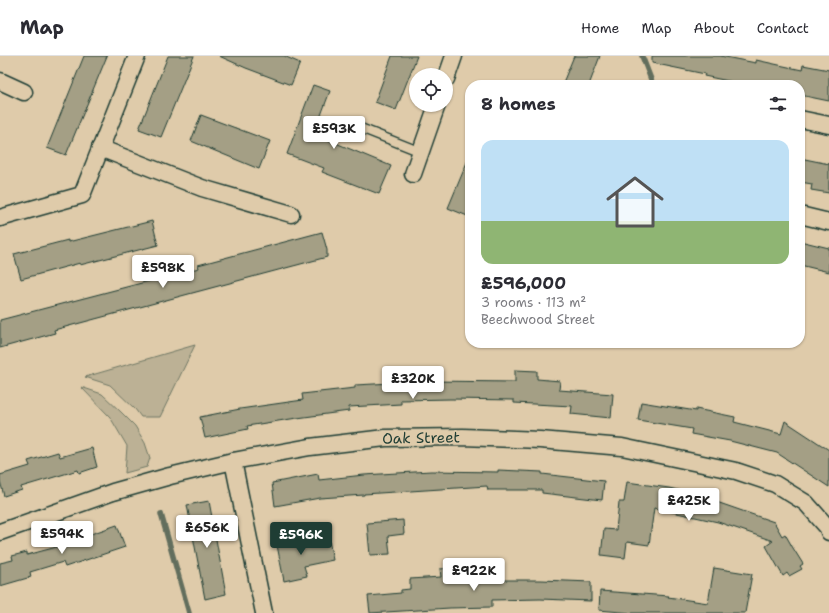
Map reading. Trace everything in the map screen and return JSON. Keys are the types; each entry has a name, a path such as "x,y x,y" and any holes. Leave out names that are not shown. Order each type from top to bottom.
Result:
{"street":[{"path":"0,218 82,195 137,56"},
{"path":"450,68 454,56"},
{"path":"0,81 24,92"},
{"path":"413,174 435,112"},
{"path":"805,120 829,125"},
{"path":"100,148 202,188 291,214"},
{"path":"805,217 829,222"},
{"name":"Oak Street","path":"0,532 113,492 170,476 233,461 310,447 385,438 463,437 540,440 622,447 736,471 775,484 806,503 828,528 829,532"},
{"path":"233,461 264,613"}],"lane":[{"path":"348,123 421,152"}],"shaded area":[{"path":"195,345 160,417 141,417 135,409 110,385 85,377"},
{"path":"81,387 102,394 135,426 145,443 150,458 147,467 125,473 127,446 110,417"}],"building":[{"path":"84,56 107,56 66,155 47,148"},
{"path":"168,56 194,56 161,137 139,129"},
{"path":"219,56 284,56 300,63 291,85"},
{"path":"392,56 417,56 412,68 409,68 409,77 396,110 375,102"},
{"path":"574,56 600,56 591,80 564,80"},
{"path":"652,56 720,56 756,63 756,60 802,70 803,65 829,70 829,101 805,96 805,80 724,80 704,76 705,74 652,63"},
{"path":"313,85 330,91 314,134 391,166 379,194 322,172 324,168 287,154"},
{"path":"201,115 270,141 259,169 191,141"},
{"path":"805,159 829,164 829,193 811,190 812,184 805,183"},
{"path":"465,167 465,215 448,208"},
{"path":"152,221 158,245 80,265 80,263 21,279 14,254"},
{"path":"322,232 327,250 327,257 54,330 55,333 0,348 0,320 199,268 198,265"},
{"path":"805,242 829,248 829,272 805,266"},
{"path":"515,370 537,371 537,379 560,381 559,390 613,394 611,418 571,414 572,406 514,403 514,400 401,400 401,404 349,407 349,411 247,426 248,429 205,438 200,417 240,409 303,400 302,394 355,388 355,385 430,381 515,382"},
{"path":"641,402 696,411 696,409 735,417 734,422 781,434 785,421 829,450 829,487 777,453 730,441 691,434 692,429 638,420"},
{"path":"92,448 97,467 79,473 78,470 21,487 22,490 4,496 0,475 30,466 28,461 58,452 60,457"},
{"path":"498,470 542,472 542,474 604,481 602,500 542,493 542,490 488,490 487,486 320,498 275,506 272,483 318,474 319,480 364,475 431,471 498,472"},
{"path":"627,482 669,488 709,497 708,499 774,522 782,536 785,534 803,564 800,566 802,569 789,576 787,573 783,576 766,546 773,541 718,522 654,508 649,545 627,542 625,558 601,555 604,529 616,530 619,502 624,502"},
{"path":"209,501 226,594 205,599 187,505"},
{"path":"403,520 404,534 388,536 390,554 370,555 367,523"},
{"path":"117,525 125,547 65,567 63,562 30,572 31,577 0,586 0,563 13,560 12,556 27,552 27,555 53,548 83,539 82,537"},
{"path":"298,536 300,547 329,540 333,560 304,566 307,576 284,581 276,540"},
{"path":"482,565 483,580 591,582 591,601 540,599 492,600 492,607 370,613 368,596 401,593 401,590 410,589 410,579 441,577 440,569"},
{"path":"714,568 752,574 745,613 632,613 599,610 600,591 669,596 668,597 708,603"}],"waterway":[{"path":"642,56 651,80"},
{"path":"161,514 189,613"}]}
